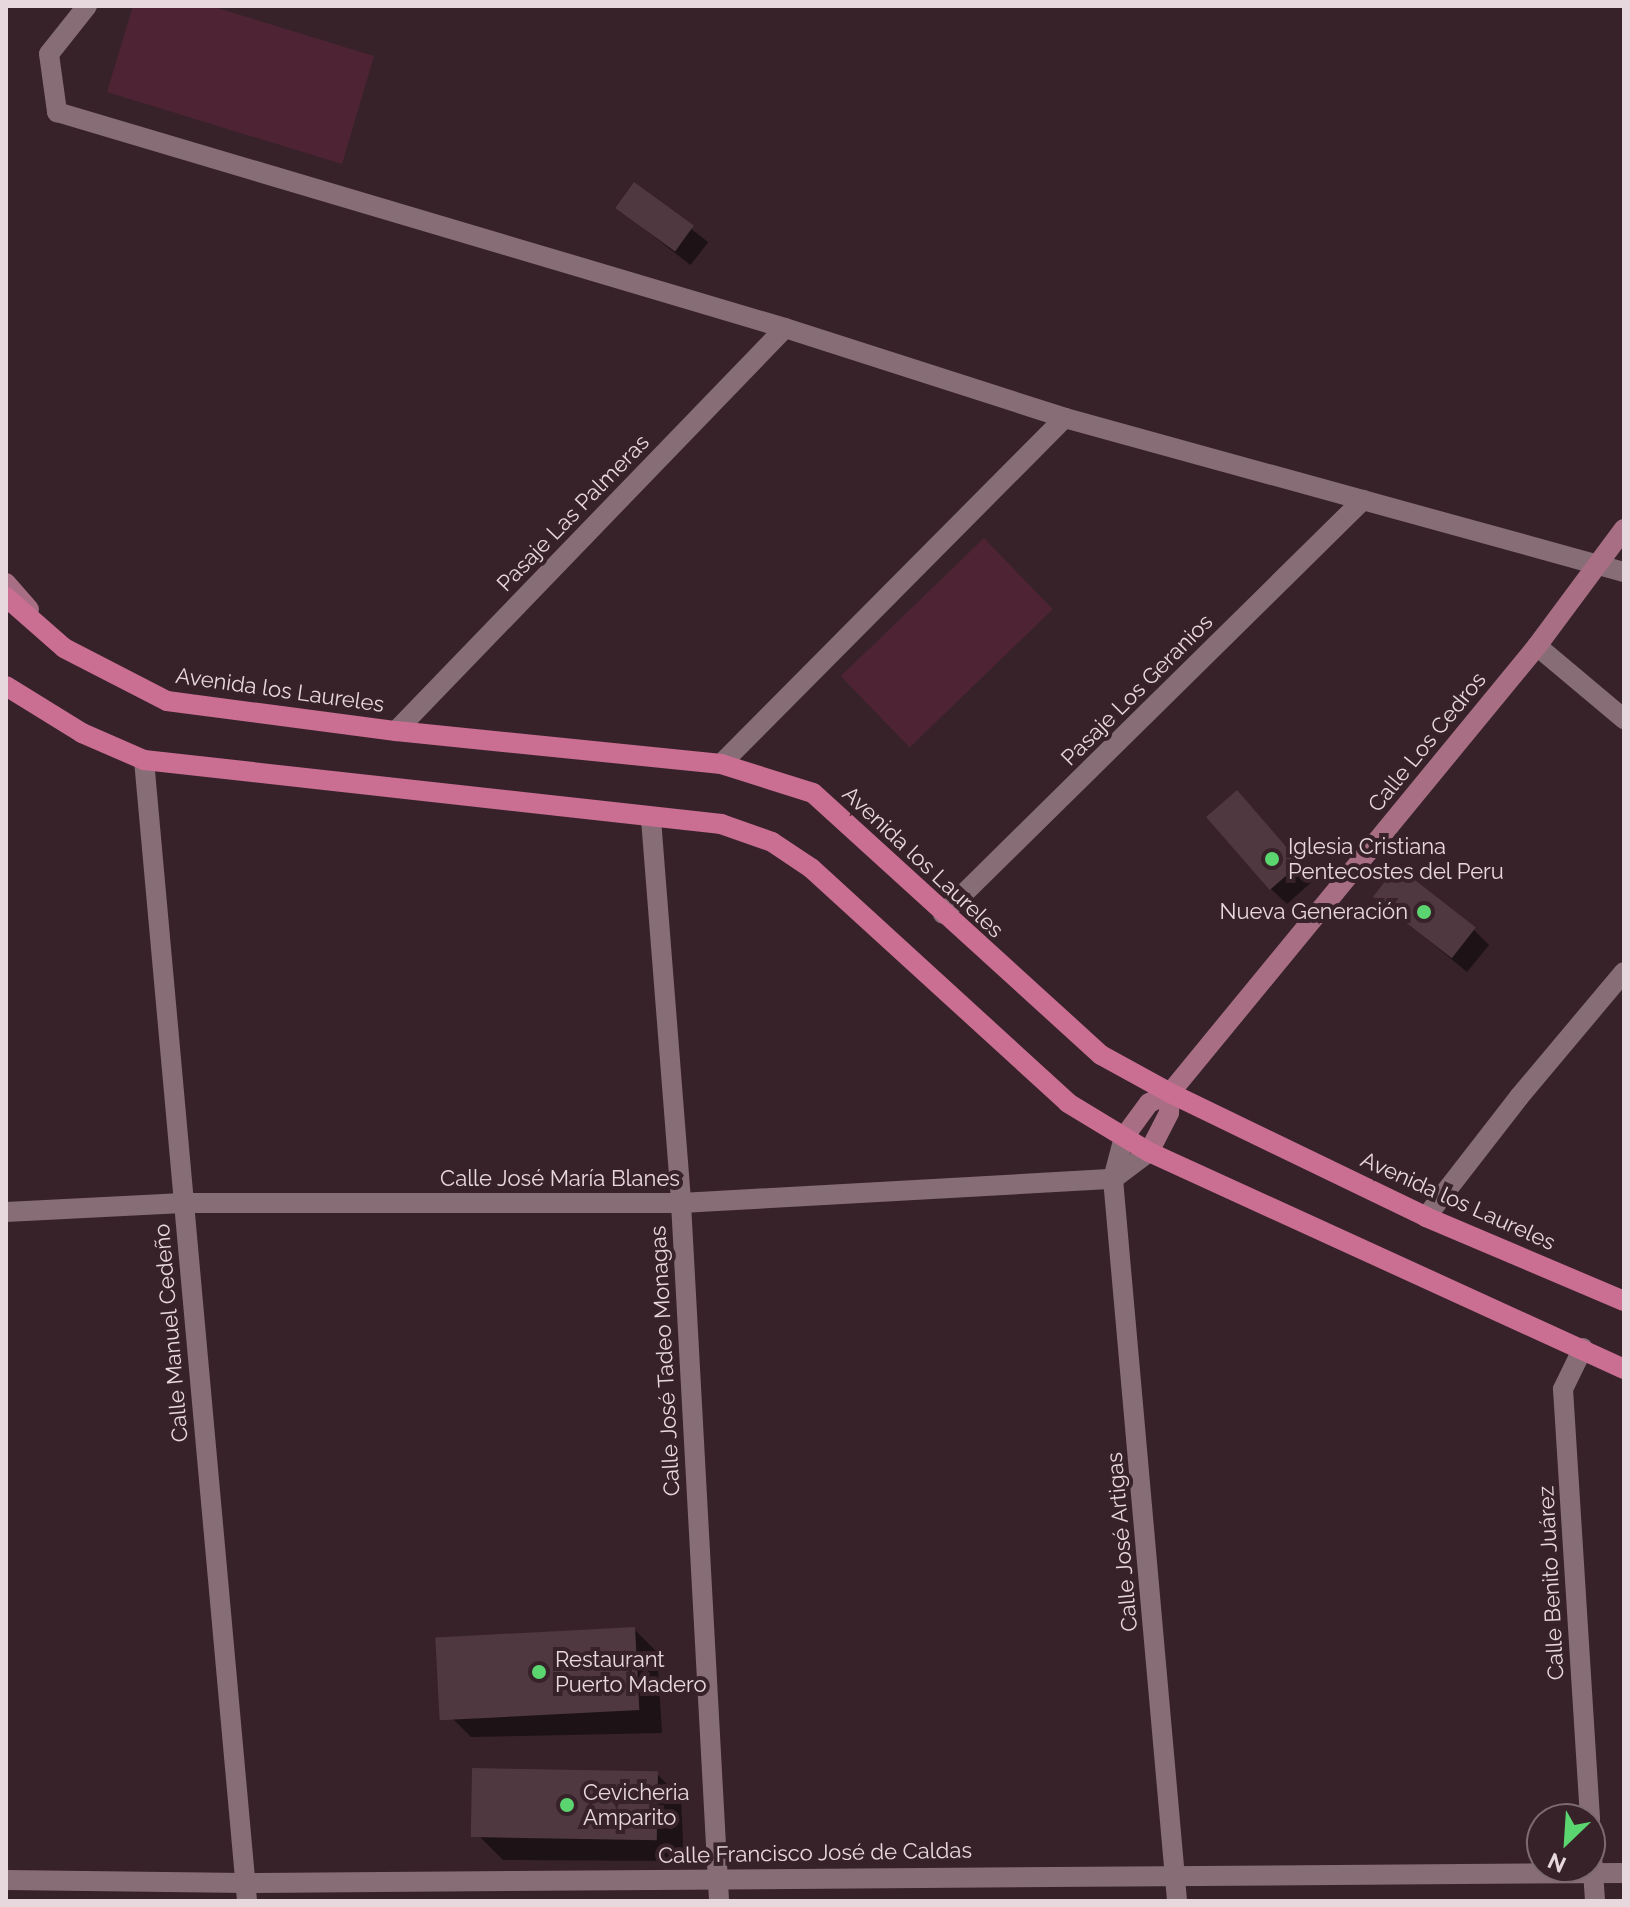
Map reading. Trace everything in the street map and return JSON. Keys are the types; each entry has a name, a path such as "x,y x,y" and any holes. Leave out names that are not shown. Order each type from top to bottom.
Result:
{"main road":[{"path":"6,597 64,648"},
{"name":"Avenida los Laureles","path":"64,648 167,701 396,731 721,764 813,793 1101,1055 1170,1093 1426,1217 1624,1301"},
{"path":"6,686 82,733 144,760 651,819 721,824 772,842 811,868 1068,1103 1149,1152 1624,1369"}],"street":[{"path":"87,6 49,54 57,112 785,328 1065,418 1624,572"},
{"name":"Pasaje Las Palmeras","path":"396,731 785,328"},
{"path":"721,764 1065,418"},
{"name":"Pasaje Los Geranios","path":"943,914 1363,500"},
{"name":"Calle Los Cedros","path":"1170,1093 1537,646 1624,529"},
{"name":"Avenida los Laureles","path":"6,583 64,648"},
{"path":"1537,646 1624,719"},
{"name":"Calle Manuel Cedeño","path":"144,760 246,1892"},
{"name":"Calle José Tadeo Monagas","path":"651,819 681,1203 719,1901"},
{"path":"1426,1217 1519,1097 1624,972"},
{"path":"1113,1179 1149,1152 1169,1113 1170,1093"},
{"name":"Calle José Artigas","path":"1170,1093 1149,1103 1124,1137 1113,1179 1177,1901"},
{"name":"Calle José María Blanes","path":"6,1212 183,1203 681,1203 1113,1179"},
{"name":"Calle Benito Juárez","path":"1583,1348 1563,1389 1589,1803"},
{"name":"Calle Francisco José de Caldas","path":"6,1880 246,1892 717,1878 1526,1873"}],"shaded area":[{"path":"133,6 211,6 374,56 342,164 107,92"},
{"path":"984,538 1053,609 910,747 841,676"}],"building":[{"path":"634,182 694,225 675,251 615,208"},
{"path":"1237,790 1301,863 1270,890 1206,817"},
{"name":"Nueva Generación","path":"1397,866 1476,928 1452,958 1373,897"},
{"name":"Restaurant Puerto Madero","path":"635,1627 639,1710 440,1720 435,1637"},
{"name":"Cevicheria Amparito","path":"472,1768 658,1771 657,1840 471,1837"}],"place":[{"name":"Iglesia Cristiana Pentecostes del Peru","path":"1272,859"},
{"name":"Nueva Generación","path":"1424,912"},
{"name":"Restaurant Puerto Madero","path":"539,1672"},
{"name":"Cevicheria Amparito","path":"567,1805"}]}
